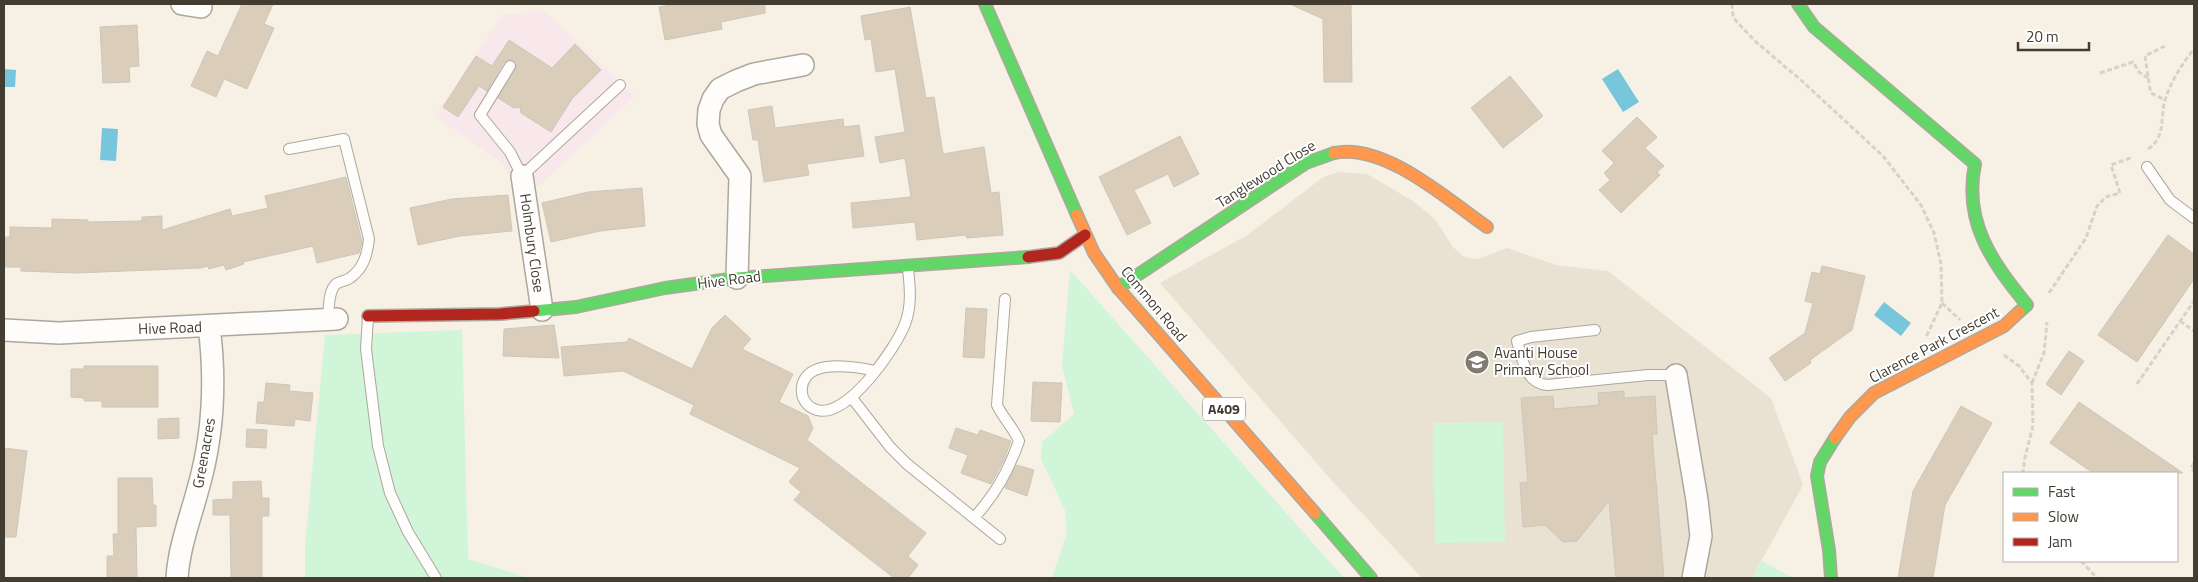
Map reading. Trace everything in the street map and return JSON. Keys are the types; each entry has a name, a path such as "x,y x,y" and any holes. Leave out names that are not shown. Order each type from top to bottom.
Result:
{"street":[{"name":"Common Road","path":"986,4 1094,253 1118,288 1371,578"},
{"name":"Clarence Park Crescent","path":"1798,4 1814,27 1975,164 1971,193 1978,228 2003,277 2027,305 2004,326 1874,393 1850,417 1829,446 1820,462 1817,476 1818,492 1829,550 1831,578"},
{"path":"737,278 740,176 711,135 708,124 708,110 720,89 736,81 754,74 803,65"},
{"name":"Tanglewood Close","path":"1118,288 1306,163 1329,152 1354,150 1394,164 1487,227"},
{"name":"Holmbury Close","path":"522,176 542,310"},
{"name":"Hive Road","path":"368,316 500,314 576,307 665,288 737,278 908,264 1046,256 1059,253 1085,235"},
{"name":"Hive Road","path":"4,330 58,333 332,319"},
{"name":"Greenacres","path":"177,578 184,534 199,488 211,417 213,367 209,326"},
{"path":"1676,376 1698,500 1701,536 1693,578"}],"lane":[{"path":"510,66 480,115 510,152 522,176 620,85"},
{"path":"289,149 344,139 369,239 367,255 362,266 350,278 335,285 331,294 332,319"},
{"path":"2147,167 2170,200 2194,218"},
{"path":"874,371 860,367 818,369 809,374 800,390 802,398 808,406 818,411 839,407 852,398 874,371 894,345 906,323 911,295 908,264"},
{"path":"974,518 998,488 1010,466 1019,441 1013,428 1003,418 997,405 1005,299"},
{"path":"368,316 366,349 378,446 390,493 408,532 436,578"},
{"path":"1595,330 1531,337 1517,341 1522,359 1532,380 1539,384 1547,385 1648,375 1676,376"},
{"path":"852,398 890,447 907,464 1000,539"}],"path":[{"path":"1732,4 1733,16 1736,21 1756,42 1802,81 1883,156 1921,205 1934,232 1941,264 1942,303 1925,338"},
{"path":"2165,46 2144,56 2152,93 2165,100"},
{"path":"2048,298 2049,293 2086,238 2096,206 2106,198 2120,193 2111,165 2149,149 2160,138 2165,100 2182,66 2194,49"},
{"path":"2100,73 2133,62 2139,72 2148,78"},
{"path":"2137,384 2194,301"},
{"path":"2023,472 2024,457 2033,426 2032,383 2044,353 2047,313"},
{"path":"2180,322 2194,331"},
{"path":"1980,338 2019,366 2032,383"},
{"path":"2194,463 2191,468 2194,471"},
{"path":"2082,562 2097,578"}],"shaded area":[{"path":"545,11 634,96 538,187 510,177 503,164 435,116 502,15"},
{"name":"Avanti House Primary School","path":"1338,172 1367,174 1413,201 1435,219 1453,247 1464,257 1478,259 1507,248 1556,265 1608,271 1771,398 1803,485 1752,578 1422,578 1334,483 1160,283 1246,236 1322,178"}],"green space":[{"path":"1070,270 1344,578 1052,578 1067,533 1065,510 1041,459 1042,442 1074,414 1062,366"},
{"path":"462,330 468,559 529,578 305,578 305,547 325,335"},
{"path":"1503,422 1505,542 1435,543 1433,423"},
{"path":"1762,561 1791,577 1791,578 1752,578"}],"water":[{"path":"4,69 16,70 15,87 4,87"},
{"path":"1618,69 1639,102 1623,112 1602,79"},
{"path":"102,128 118,129 116,161 100,160"},
{"path":"1884,302 1911,323 1901,336 1874,315"}],"building":[{"path":"242,4 273,4 264,24 274,28 247,89 224,79 216,97 191,86 207,51 218,56"},
{"path":"677,4 765,4 765,13 721,22 722,29 665,40 659,7"},
{"path":"1290,4 1351,4 1352,82 1324,82 1323,19"},
{"path":"910,7 926,98 934,97 943,154 984,147 991,193 999,192 1003,235 967,238 966,235 917,240 915,222 853,228 851,203 911,197 905,158 880,163 875,137 905,132 895,69 876,72 871,39 865,40 861,16"},
{"path":"137,25 139,66 129,67 130,82 103,83 100,27"},
{"path":"509,40 552,68 575,44 601,70 572,99 551,132 521,113 520,107 514,108 498,98 516,69 516,63 511,59 504,62 487,91 479,86 458,117 443,107 476,56 492,66"},
{"path":"1510,76 1543,116 1503,148 1471,108"},
{"path":"772,106 775,128 843,119 844,127 859,125 864,156 807,164 809,175 764,182 758,140 753,140 748,110"},
{"path":"1637,117 1657,137 1645,148 1664,166 1657,172 1660,175 1621,213 1599,190 1610,180 1604,173 1614,163 1602,151"},
{"path":"1180,136 1199,174 1174,187 1168,174 1134,190 1151,223 1127,235 1099,177"},
{"path":"346,177 362,242 359,253 317,263 313,246 243,262 244,264 226,270 224,265 209,269 208,266 201,268 76,273 21,271 21,267 4,267 4,237 10,237 10,227 52,228 52,219 88,220 88,222 142,221 142,217 162,216 162,230 230,209 232,216 268,208 265,196"},
{"path":"642,188 645,226 600,231 551,242 542,203 588,192"},
{"path":"508,195 512,231 460,236 418,245 410,208 452,199"},
{"path":"2168,235 2194,254 2194,279 2137,362 2098,335"},
{"path":"1822,266 1865,276 1852,330 1810,360 1811,363 1785,381 1769,358 1805,333 1813,303 1805,301 1812,272 1820,274"},
{"path":"966,308 987,309 984,358 963,357"},
{"path":"725,315 751,339 742,349 793,374 779,402 808,416 813,428 807,440 926,533 908,556 918,565 908,578 894,578 794,500 801,492 789,482 800,468 690,414 694,405 623,371 564,376 561,347 627,342 629,338 692,369 712,328"},
{"path":"554,325 559,358 503,356 504,329"},
{"path":"2069,351 2084,361 2061,395 2046,384"},
{"path":"84,366 158,366 158,407 102,407 102,401 84,401 84,398 71,397 71,369 84,369"},
{"path":"1033,382 1062,383 1060,422 1031,421"},
{"path":"266,383 290,385 289,391 313,393 310,421 295,419 294,426 256,423 258,402 264,402"},
{"path":"1624,391 1624,398 1655,396 1657,434 1652,434 1664,578 1616,578 1609,501 1577,541 1563,542 1545,525 1523,527 1520,483 1528,482 1521,398 1553,396 1554,409 1599,405 1598,393"},
{"path":"2079,402 2183,473 2092,472 2050,443"},
{"path":"1961,406 1992,423 1945,505 1933,578 1898,578 1913,491"},
{"path":"179,418 179,438 158,439 158,419"},
{"path":"956,428 978,435 980,430 1011,441 1004,460 991,484 961,473 968,455 949,448"},
{"path":"247,429 267,430 266,448 246,447"},
{"path":"4,448 27,451 16,537 4,537"},
{"path":"1017,465 1034,470 1027,496 1005,488"},
{"path":"118,478 152,478 153,505 156,505 156,526 136,527 137,578 107,578 107,556 114,556 113,534 118,534"},
{"path":"261,481 262,498 269,498 269,516 262,516 262,578 231,578 230,515 213,515 213,500 233,499 233,482"}],"traffic: fast":[{"path":"985,4 1077,215"},
{"path":"1798,4 1814,27 1975,164 1972,185 1977,223 1992,257 2027,305 2019,312"},
{"path":"1118,288 1306,163 1334,153"},
{"path":"534,311 576,307 665,288 737,278 1028,257"},
{"path":"1831,578 1829,550 1817,476 1820,462 1835,438"},
{"path":"1315,513 1371,578"}],"traffic: slow":[{"path":"1334,153 1353,152 1374,156 1394,164 1435,189 1487,227"},
{"path":"1077,215 1094,253 1118,288 1315,513"},
{"path":"1835,438 1850,417 1874,393 2004,326 2019,312"}],"traffic: jam":[{"path":"1028,257 1059,253 1085,235"},
{"path":"368,316 500,314 534,311"}],"place":[{"name":"Avanti House Primary School","path":"1477,362"}]}
